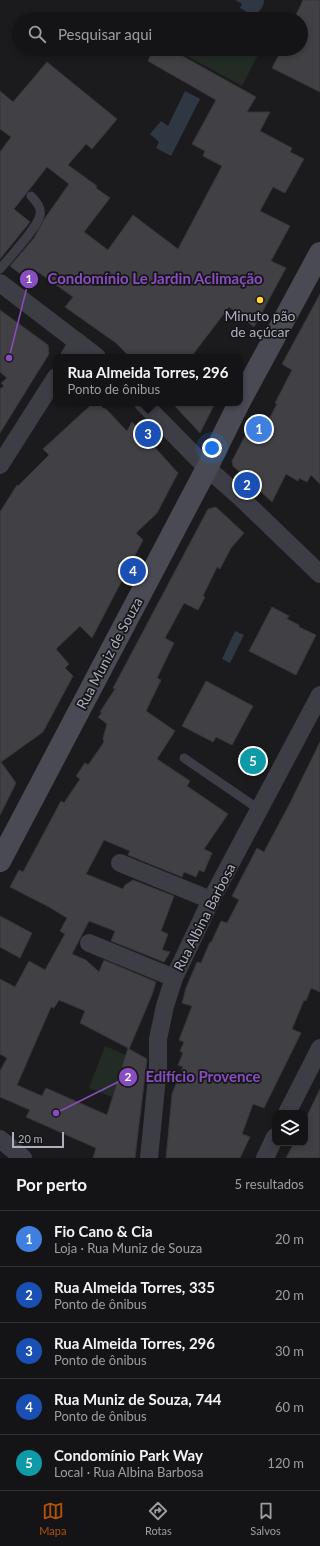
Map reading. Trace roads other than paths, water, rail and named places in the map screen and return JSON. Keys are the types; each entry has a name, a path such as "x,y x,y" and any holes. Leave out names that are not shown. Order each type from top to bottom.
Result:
{"street":[{"name":"Rua Muniz de Souza","path":"243,396 320,254"},
{"path":"0,283 93,354"},
{"path":"71,354 78,342"},
{"path":"0,465 53,382"},
{"path":"146,406 207,468 240,497 320,574"},
{"name":"Rua Muniz de Souza","path":"0,861 207,468 238,406"},
{"name":"Rua Albina Barbosa","path":"149,1158 158,1067 158,1039 165,1006 174,978 211,900 320,695"},
{"path":"120,863 211,900"},
{"path":"89,943 174,978"},
{"path":"289,1110 320,1048"},
{"path":"0,1139 23,1158"},
{"path":"264,1158 272,1143"}],"lane":[{"path":"0,269 36,225 41,215 38,204 31,196"},
{"path":"184,758 260,810"}],"water":[{"path":"235,0 264,0 263,6 257,12 247,12 240,8 242,4"},
{"path":"185,91 200,99 171,156 156,148 159,142 150,134 161,121 168,126"},
{"path":"235,631 244,635 230,663 222,659"}],"place":[{"name":"Minuto pão de açúcar","path":"260,300"},
{"name":"Condomínio Le Jardin Aclimação","path":"9,358"},
{"name":"Fio Cano & Cia","path":"259,429"},
{"name":"Rua Almeida Torres, 296","path":"148,434"},
{"name":"Rua Almeida Torres, 335","path":"247,485"},
{"name":"Rua Muniz de Souza, 744","path":"133,571"},
{"name":"Condomínio Park Way","path":"253,761"},
{"name":"Edifício Provence","path":"56,1113"}]}
